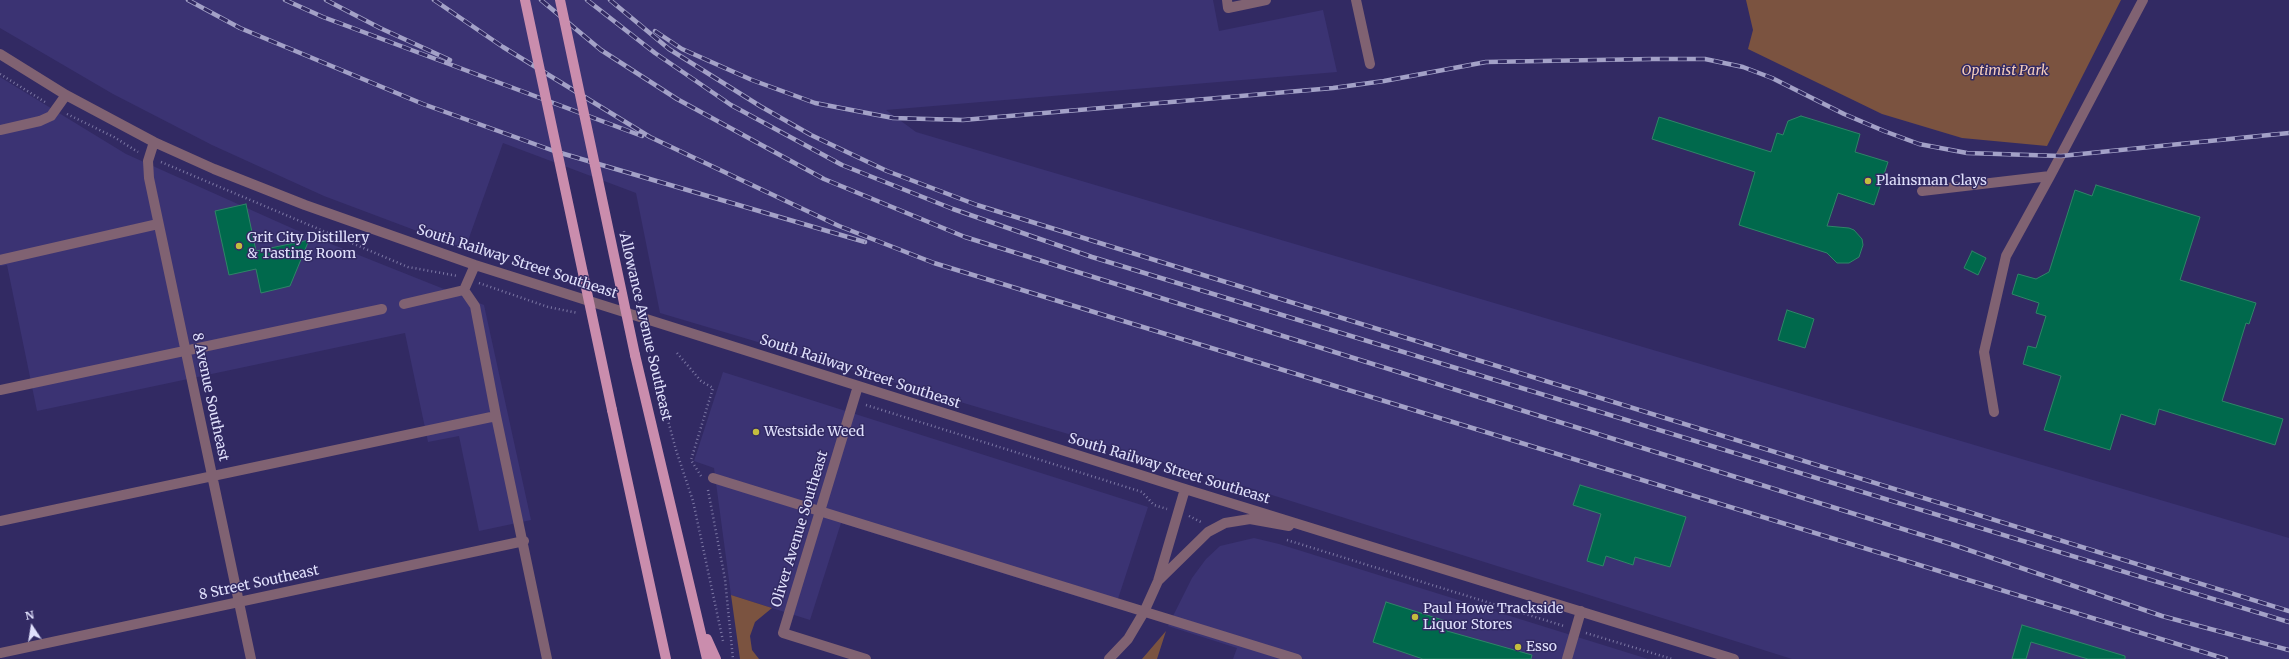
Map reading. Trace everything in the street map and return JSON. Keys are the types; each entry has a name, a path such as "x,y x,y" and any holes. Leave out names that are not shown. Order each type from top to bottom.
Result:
{"main road":[{"path":"525,0 666,659"},
{"name":"Allowance Avenue Southeast","path":"560,0 635,355 707,659"},
{"path":"700,626 716,659"}],"street":[{"path":"1227,4 1266,0"},
{"path":"1356,0 1370,64"},
{"path":"1994,412 1984,352 2006,256 2061,156 2143,0"},
{"name":"South Railway Street Southeast","path":"0,54 66,95 154,142 214,169 305,205 475,265 1185,490 1336,535 1734,659"},
{"path":"0,130 40,121 51,116 66,95"},
{"name":"8 Avenue Southeast","path":"154,142 148,161 148,171 251,659"},
{"path":"1922,191 2050,176"},
{"path":"0,260 158,224"},
{"path":"464,290 475,265"},
{"path":"404,304 464,290"},
{"path":"464,290 475,306 496,416 524,541 547,659"},
{"path":"0,390 382,309"},
{"name":"Oliver Avenue Southeast","path":"858,386 782,633 866,659"},
{"path":"0,521 496,416"},
{"path":"713,478 1297,659"},
{"path":"1109,659 1128,639 1144,612 1158,581 1185,490"},
{"path":"1158,581 1208,532 1226,523 1250,520 1336,535"},
{"name":"8 Street Southeast","path":"0,653 524,541"},
{"path":"1567,659 1581,611"}],"path":[{"path":"0,74 41,100"},
{"path":"70,116 114,137 129,148"},
{"path":"170,166 408,267 449,273"},
{"path":"677,353 701,382 713,388 691,460 702,478"},
{"path":"652,362 676,450 693,501 725,647"},
{"path":"864,405 1142,492 1154,505 1159,506"},
{"path":"707,488 725,579 733,659"},
{"path":"1191,517 1199,520 1203,524"},
{"path":"1281,538 1559,624"},
{"path":"1589,634 1672,659"}],"shaded area":[{"path":"0,0 1213,0 1219,31 1323,10 1337,72 886,110 916,132 2289,538 2289,659 1792,659 1237,484 660,313 636,193 503,143 465,249 324,196 212,145 113,94 0,28"},
{"path":"0,77 126,154 296,230 484,305 531,520 479,531 459,436 428,442 405,333 37,411 7,265 0,266"},
{"path":"723,372 1148,507 1115,608 841,523 810,620 731,595 714,468 694,461"},
{"path":"1254,538 1279,544 1648,659 1233,659 1237,648 1168,626 1192,578 1206,559 1220,546"}],"green space":[{"name":"Optimist Park","path":"1746,0 2121,0 2047,146 1962,138 1882,114 1748,49 1753,30"},
{"path":"731,595 772,608 755,622 750,636 752,650 759,659 740,659"},
{"path":"1166,631 1157,659 1142,659"}],"building":[{"path":"1801,116 1860,134 1855,152 1888,162 1874,205 1838,193 1827,226 1849,228 1854,230 1862,239 1863,245 1859,257 1849,263 1837,263 1827,253 1739,225 1755,172 1652,139 1659,117 1771,152 1777,133 1783,135 1788,121"},
{"path":"2096,185 2200,217 2180,280 2256,303 2249,324 2246,323 2222,401 2283,419 2275,445 2159,409 2155,425 2121,414 2110,450 2044,430 2061,376 2023,364 2028,346 2036,348 2046,316 2036,313 2039,303 2012,294 2018,274 2036,279 2049,272 2075,190 2092,196"},
{"name":"Grit City Distillery & Tasting Room","path":"246,204 256,251 309,240 290,286 261,293 256,269 229,275 215,211"},
{"path":"1972,251 1986,258 1978,275 1964,268"},
{"path":"1787,310 1814,319 1805,348 1778,340"},
{"path":"1580,485 1686,517 1670,567 1635,557 1633,565 1606,556 1603,566 1587,561 1601,514 1573,505"},
{"path":"1386,602 1449,622 1447,631 1532,655 1531,659 1423,659 1373,642"},
{"path":"2022,625 2125,656 2125,659 2088,659 2031,642 2026,659 2012,659"}],"railway":[{"path":"188,0 240,28 423,104 554,151 865,242"},
{"path":"285,0 323,17 642,136"},
{"path":"326,0 380,28 450,60"},
{"path":"434,0 503,47 650,137 839,226 934,263 2226,659"},
{"path":"541,0 601,50 677,99 824,179 965,237 1951,544 2162,616 2289,650"},
{"path":"587,0 655,53 731,105 842,165 953,209 1092,257 2289,622"},
{"path":"610,0 669,49 760,106 811,135 887,171 977,205 2289,611"},
{"path":"655,31 682,49 752,80 815,103 893,118 963,120 1333,88 1384,81 1486,62 1705,59 1743,67 1772,78 1844,114 1919,144 1967,153 2061,156 2289,133"}],"place":[{"name":"Plainsman Clays","path":"1868,181"},
{"name":"Grit City Distillery & Tasting Room","path":"239,246"},
{"name":"Westside Weed","path":"756,432"},
{"name":"Paul Howe Trackside Liquor Stores","path":"1415,617"},
{"name":"Esso","path":"1518,647"}]}
